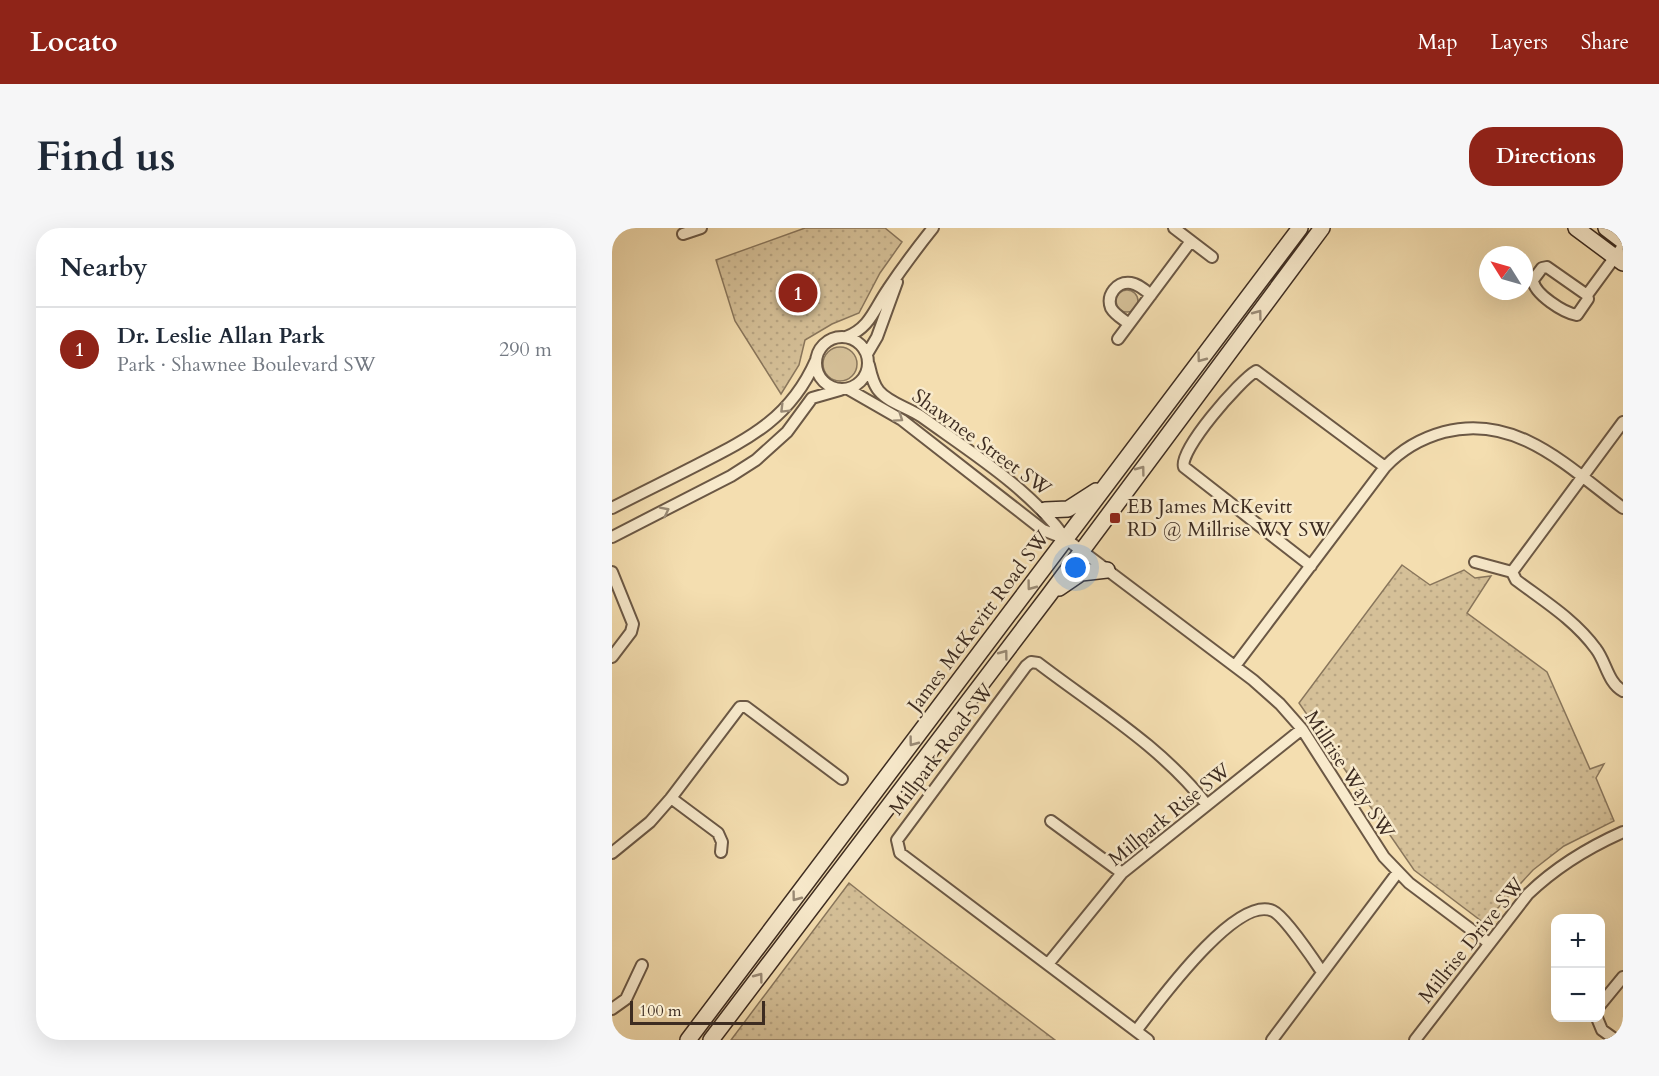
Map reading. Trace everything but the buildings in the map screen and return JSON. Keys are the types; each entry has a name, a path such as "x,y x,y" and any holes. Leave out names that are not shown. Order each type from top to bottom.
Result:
{"main road":[{"name":"James McKevitt Road SW","path":"688,1040 1300,228"},
{"name":"James McKevitt Road SW","path":"711,1040 1049,595 1080,550 1322,228"},
{"path":"1576,228 1620,256"},
{"path":"1606,228 1623,240"},
{"path":"1045,510 1068,509 1110,481"},
{"path":"1049,595 1081,573 1107,570"}],"street":[{"path":"683,234 701,228"},
{"path":"846,337 858,331 871,319 887,290 933,228"},
{"path":"1174,228 1212,257"},
{"path":"1118,339 1191,241"},
{"path":"1587,295 1547,267 1542,268 1533,280 1536,289 1569,314 1577,315 1588,299 1587,295 1620,256"},
{"path":"612,537 722,481 756,460 787,432 812,398 862,381 901,271"},
{"path":"1129,324 1111,308 1110,299 1114,290 1123,283 1132,283 1151,295"},
{"path":"612,508 752,437 791,402 805,385 823,345 837,337 846,337 859,342 868,359"},
{"name":"Shawnee Street SW","path":"868,359 878,389 883,394 921,417 1045,510 1066,539"},
{"path":"816,360 819,376 831,388 844,389"},
{"path":"1311,566 1184,467 1184,454 1213,415 1247,376 1256,371 1385,467"},
{"name":"Shawnee Street SW","path":"844,389 902,420 1043,530 1066,539"},
{"path":"1512,573 1623,422"},
{"path":"1234,666 1385,467 1402,452 1432,436 1467,427 1490,428 1531,441 1623,508"},
{"path":"962,466 971,454"},
{"name":"Millrise Way SW","path":"1066,539 1267,692 1302,729 1374,844 1398,872 1489,943"},
{"path":"1475,562 1512,573 1516,580 1573,622 1605,662 1615,686 1623,691"},
{"path":"612,572 633,624 612,657"},
{"path":"612,648 623,642"},
{"name":"Millpark Road SW","path":"1148,1040 900,853 896,845 900,834 1031,662 1038,663 1162,756 1186,778 1207,805"},
{"path":"612,853 650,822 671,798 731,717 743,706 843,779"},
{"name":"Millpark Rise SW","path":"1048,964 1122,873 1302,729"},
{"path":"671,798 717,833 722,842 721,852"},
{"path":"1051,821 1122,873"},
{"name":"Millrise Drive SW","path":"1415,1040 1517,906 1549,874 1577,855 1623,832"},
{"path":"1272,1040 1398,872"},
{"path":"1136,1031 1195,958 1250,911 1263,908 1276,912 1322,972"},
{"path":"612,1009 626,999 642,965"},
{"path":"1605,999 1623,977"},
{"path":"1599,1022 1602,1030 1616,1040"}],"shaded area":[{"path":"805,228 885,228 902,242 880,273 859,313 832,324 805,340 799,365 781,394 735,321 716,260"},
{"path":"1127,290 1137,297 1138,301 1131,311 1127,312 1117,305 1116,301 1123,291"},
{"path":"840,347 852,352 857,364 852,376 840,381 828,376 823,364 828,352"},
{"path":"1402,565 1430,585 1464,570 1475,578 1491,576 1467,613 1547,672 1590,769 1604,764 1596,778 1614,821 1564,846 1533,870 1484,923 1414,870 1299,703"},
{"path":"849,883 878,906 1055,1040 731,1040"}],"place":[{"name":"Dr. Leslie Allan Park","path":"798,293"},
{"name":"EB James McKevitt RD @ Millrise WY SW","path":"1115,518"}]}
